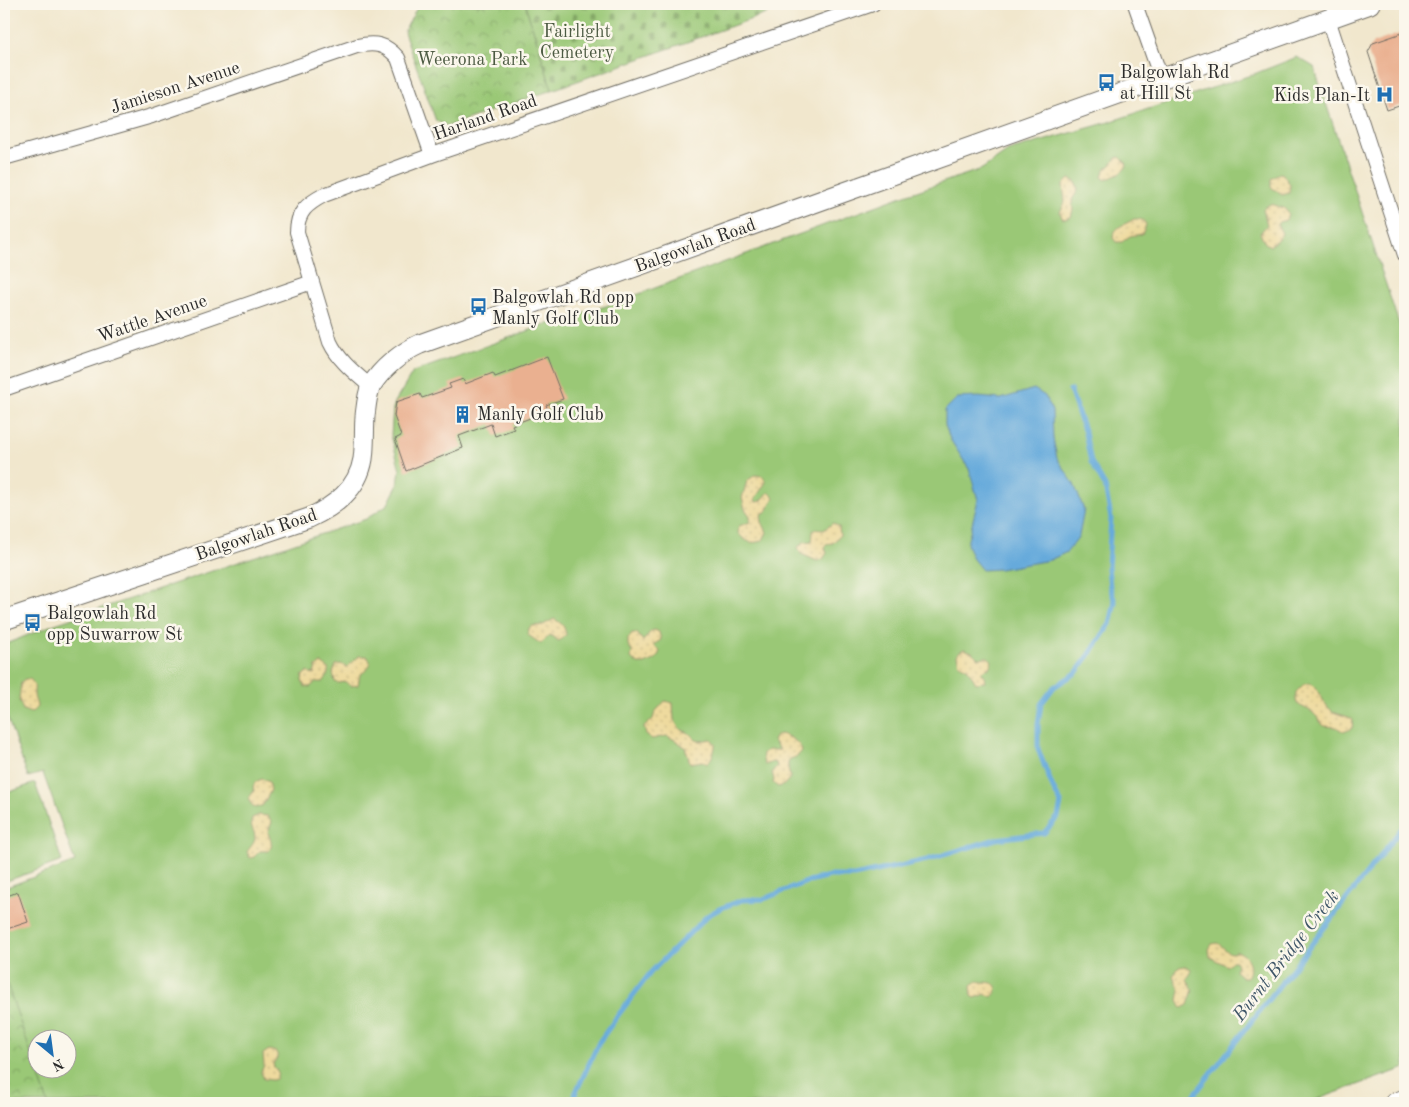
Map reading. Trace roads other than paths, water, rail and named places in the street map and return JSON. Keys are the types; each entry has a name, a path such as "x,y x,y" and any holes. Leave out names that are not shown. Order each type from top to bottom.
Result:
{"street":[{"name":"Harland Road","path":"371,387 335,352 330,342 297,232 297,222 304,207 324,195 432,155 873,4"},
{"path":"1134,4 1161,78"},
{"name":"Balgowlah Road","path":"4,620 309,518 328,508 352,487 361,470 366,410 371,387 398,356 420,344 1370,4"},
{"path":"1328,19 1405,254"},
{"name":"Jamieson Avenue","path":"4,158 152,116 370,43 381,45 391,50 398,58 432,155"},
{"name":"Wattle Avenue","path":"4,389 312,282"},
{"path":"1394,1103 1405,1099"}],"water":[{"path":"1034,389 1045,396 1052,411 1053,438 1057,458 1074,484 1084,510 1079,536 1067,552 1050,560 1000,569 982,570 973,559 967,544 978,500 969,469 950,439 945,425 945,410 957,398 1001,399"}],"waterway":[{"path":"571,1103 599,1042 619,1014 651,972 707,916 742,900 764,899 809,881 829,876 854,876 927,860 996,839 1044,833 1058,817 1061,803 1038,749 1038,724 1041,704 1054,687 1076,673 1090,654 1110,624 1115,602 1110,587 1108,567 1111,518 1105,486 1091,462 1085,433 1070,390"},
{"name":"Burnt Bridge Creek","path":"1188,1103 1405,824"}],"place":[{"name":"Balgowlah Rd at Hill St","path":"1106,82"},
{"name":"Kids Plan-It","path":"1384,95"},
{"name":"Balgowlah Rd opp Manly Golf Club","path":"478,307"},
{"name":"Manly Golf Club","path":"463,414"},
{"name":"Balgowlah Rd opp Suwarrow St","path":"33,623"}],"park label":[{"name":"Fairlight Cemetery","path":"577,41"},
{"name":"Weerona Park","path":"472,59"}]}
